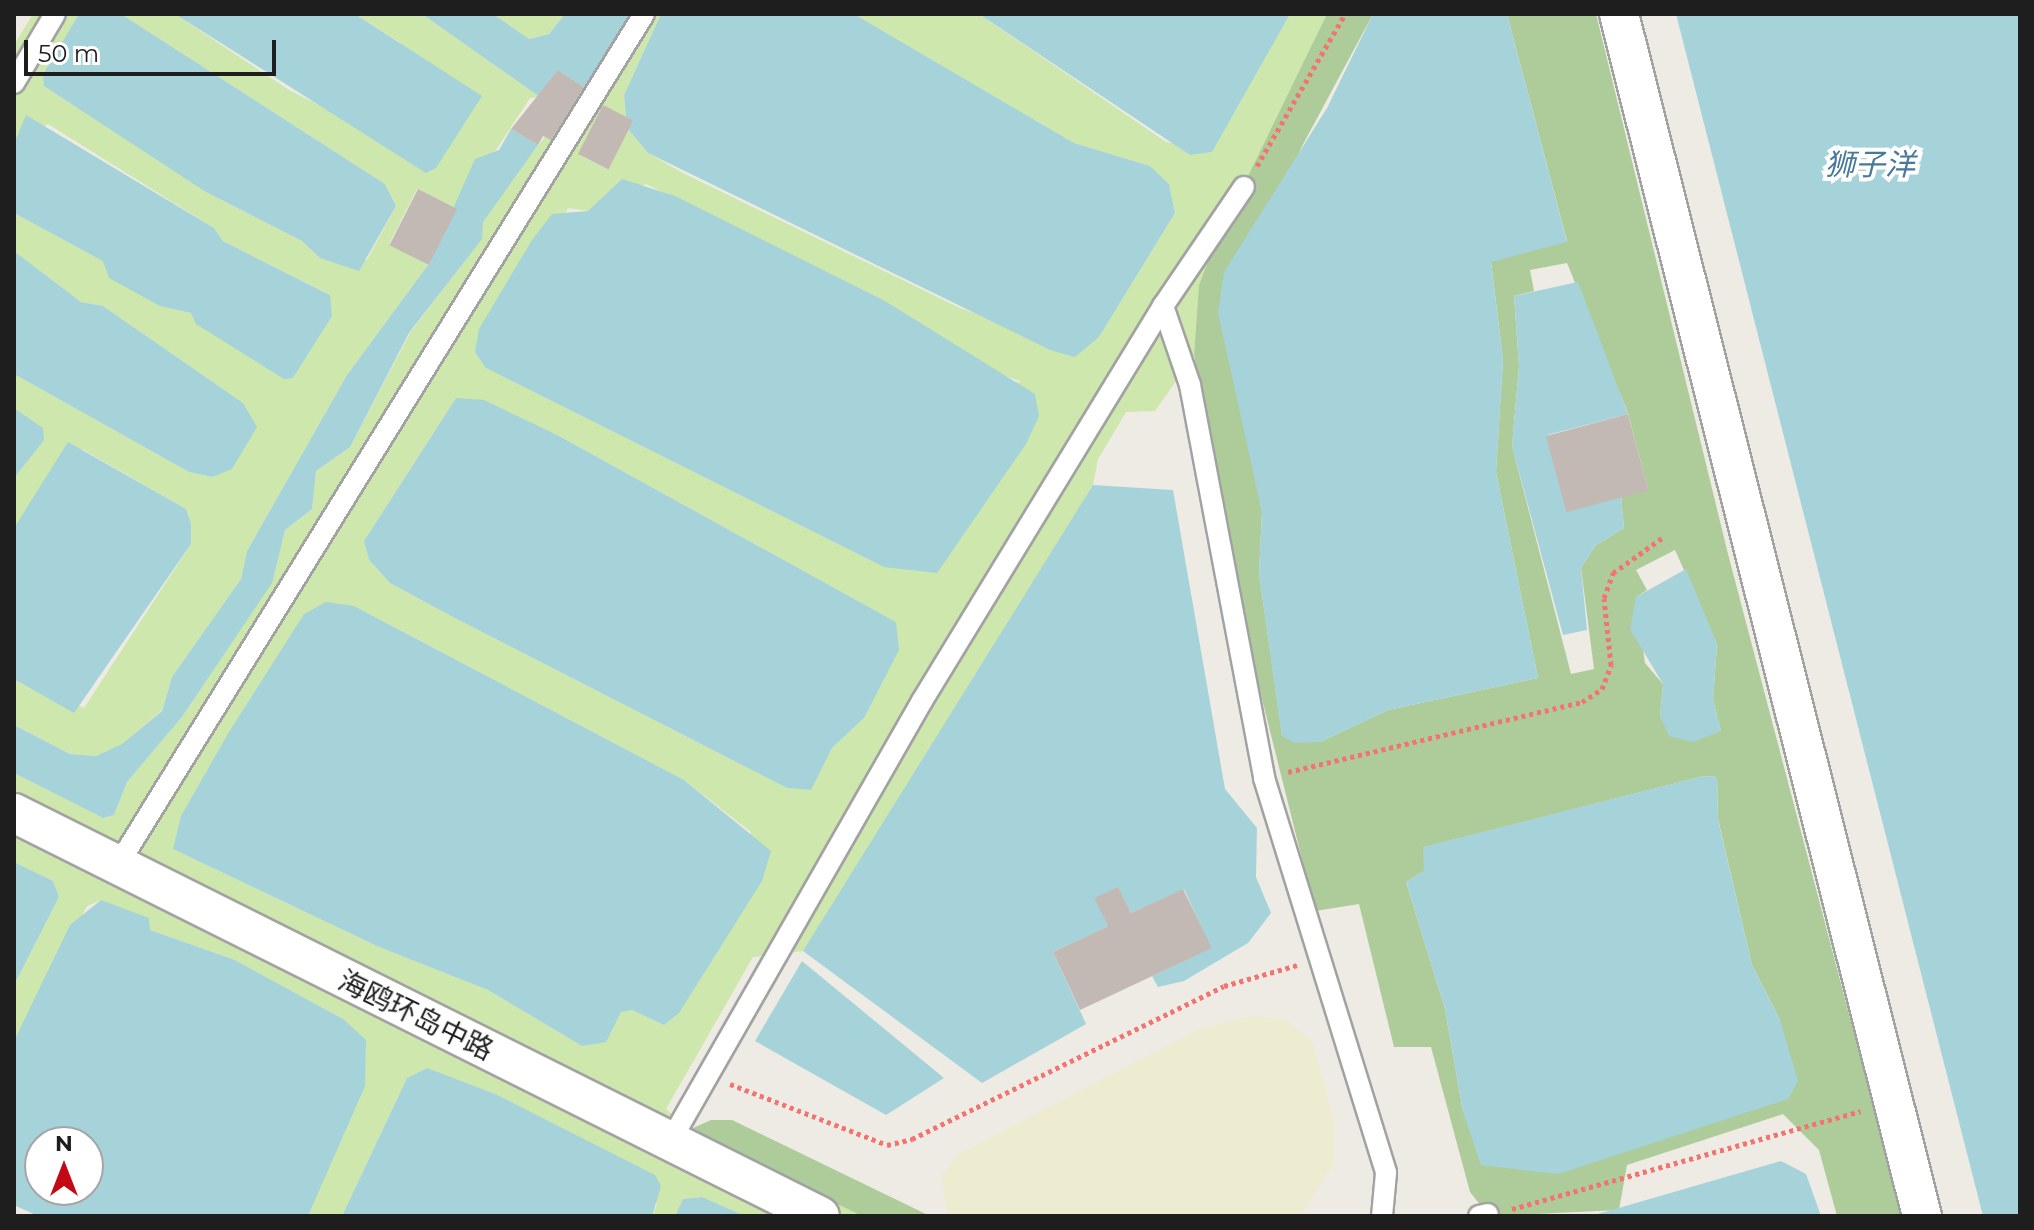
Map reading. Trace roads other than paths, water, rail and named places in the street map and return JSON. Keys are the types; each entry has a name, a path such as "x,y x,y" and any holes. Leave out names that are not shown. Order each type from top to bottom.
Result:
{"street":[{"path":"1619,14 1806,771 1922,1216"},
{"name":"海鸥环岛中路","path":"14,813 116,868 820,1216"}],"lane":[{"path":"14,83 55,14"},
{"path":"116,868 644,14"},
{"path":"671,1140 710,1080 727,1033 1163,306 1244,187"},
{"path":"1163,306 1190,385 1264,778 1386,1173 1382,1216"}],"water":[{"path":"79,14 121,14 385,184 396,206 359,271 320,258 302,241 206,192 44,86 43,74"},
{"path":"175,14 355,14 482,96 436,168 426,173"},
{"path":"422,14 493,14 529,39 549,34 565,14 630,14 584,87 558,70 540,97"},
{"path":"661,14 854,14 1074,143 1150,166 1169,184 1175,213 1099,337 1075,357 1050,350 648,153 628,129 633,121 626,117 624,95"},
{"path":"979,14 1290,14 1212,152 1190,155"},
{"path":"1373,14 1507,14 1567,242 1491,262 1503,360 1496,472 1538,678 1388,710 1320,742 1295,743 1282,736 1259,573 1262,512 1218,313 1224,272 1327,108"},
{"name":"狮子洋","path":"1676,14 2020,14 2020,1216 1983,1216"},
{"path":"26,115 214,228 223,241 330,295 332,316 293,378 284,379 196,324 191,313 160,306 109,278 103,261 14,213 14,144"},
{"path":"511,129 538,145 483,222 482,239 409,333 350,447 316,471 312,509 285,530 272,583 182,717 127,782 114,815 103,818 14,773 14,725 70,754 96,756 122,744 162,711 172,677 241,579 247,551 347,375 428,265 475,159 499,150"},
{"path":"622,179 675,196 885,301 1035,394 1039,416 1026,444 937,573 884,567 486,368 475,352 479,329 532,240 552,214 588,211"},
{"path":"14,251 81,302 103,306 243,403 257,427 232,469 212,477 189,472 14,374"},
{"path":"1578,282 1628,414 1547,435 1621,496 1624,528 1595,546 1581,568 1587,630 1563,635 1512,446 1519,366 1514,296"},
{"path":"456,398 484,400 559,436 896,622 899,650 864,718 832,748 811,790 787,788 451,616 390,583 369,560 364,541"},
{"path":"14,408 43,428 44,440 14,478"},
{"path":"68,442 186,509 191,524 191,544 74,713 14,679 14,528"},
{"path":"1093,485 1173,490 1225,789 1257,828 1256,877 1271,913 1248,943 1184,981 1158,987 1152,976 1211,948 1184,889 1131,913 1118,888 1095,898 1108,926 1053,952 1086,1024 982,1083 803,951"},
{"path":"1686,569 1717,644 1713,700 1721,731 1693,742 1669,736 1660,716 1663,684 1630,629 1636,597"},
{"path":"326,602 354,606 684,780 771,851 762,881 679,1013 664,1025 632,1010 621,1012 606,1042 582,1046 488,990 379,947 173,849 181,816 229,732 304,614"},
{"path":"1704,776 1717,777 1718,820 1752,965 1780,1020 1798,1081 1788,1099 1558,1174 1481,1165 1463,1112 1445,1009 1406,882 1424,871 1423,847"},
{"path":"14,862 53,881 59,897 14,985"},
{"path":"101,900 149,918 150,930 235,960 343,1019 366,1040 365,1086 308,1216 38,1216 14,1205 14,1041 70,925"},
{"path":"802,961 944,1078 886,1115 755,1041"},
{"path":"427,1068 495,1094 655,1175 661,1186 652,1216 342,1216 407,1078"},
{"path":"1781,1161 1806,1174 1821,1216 1591,1216"},
{"path":"702,1197 745,1216 675,1216 683,1199"}]}
